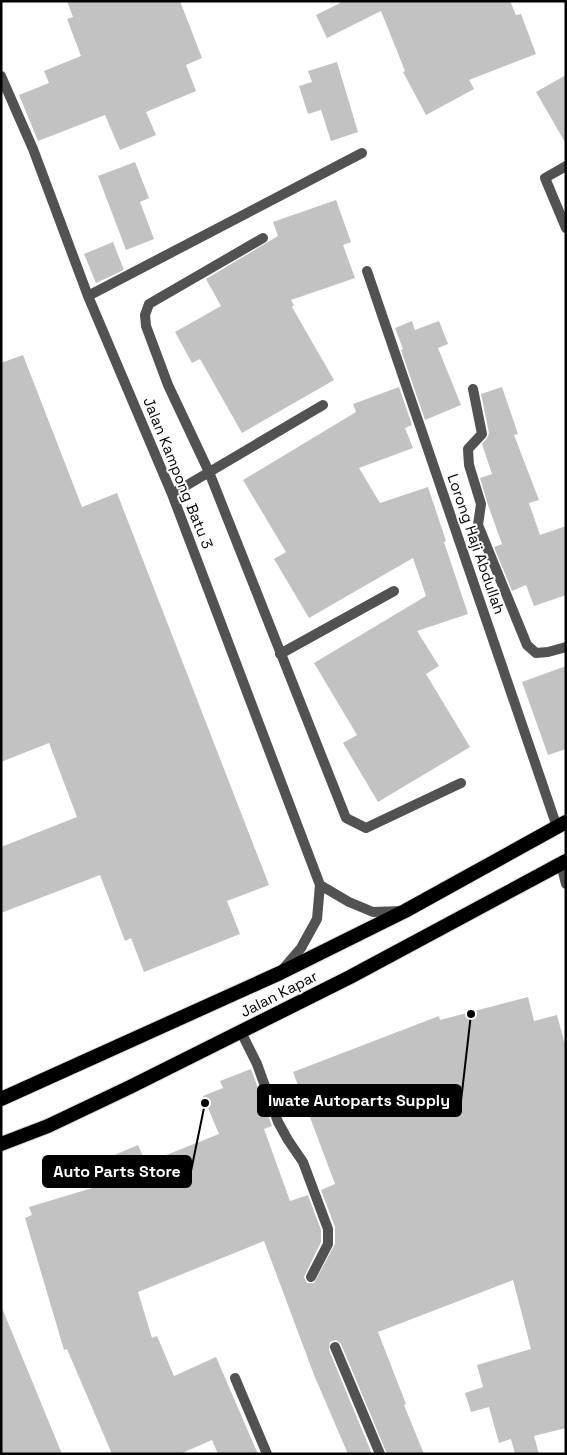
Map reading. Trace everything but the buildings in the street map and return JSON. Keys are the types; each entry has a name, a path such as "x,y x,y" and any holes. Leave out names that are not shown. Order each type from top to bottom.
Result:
{"highway":[{"name":"Jalan Kapar","path":"1,1099 280,973 406,911 561,825"},
{"name":"Jalan Kapar","path":"1,1144 48,1126 241,1032 350,977 563,862"}],"street":[{"name":"Jalan Kampong Batu 3","path":"1,76 33,149 88,296 172,494 320,885"},
{"path":"88,296 362,153"},
{"path":"566,166 545,178 566,228"},
{"path":"263,238 149,304 145,315 146,326 168,386 209,472 346,818 366,828 461,783"},
{"name":"Lorong Haji Abdullah","path":"367,271 561,825"},
{"path":"473,389 482,434 468,449 469,465 481,504 478,525 528,645 536,653 566,647"},
{"path":"172,494 324,405"},
{"path":"280,654 394,591"},
{"path":"563,862 566,884"},
{"path":"280,973 301,948 317,919 320,885 349,902 373,912 406,911"},
{"path":"241,1032 257,1064 278,1122 303,1162 328,1229 328,1244 311,1277"},
{"path":"335,1347 380,1454"},
{"path":"236,1378 267,1454"}],"place":[{"name":"Iwate Autoparts Supply","path":"471,1014"},
{"name":"Auto Parts Store","path":"205,1103"}]}
